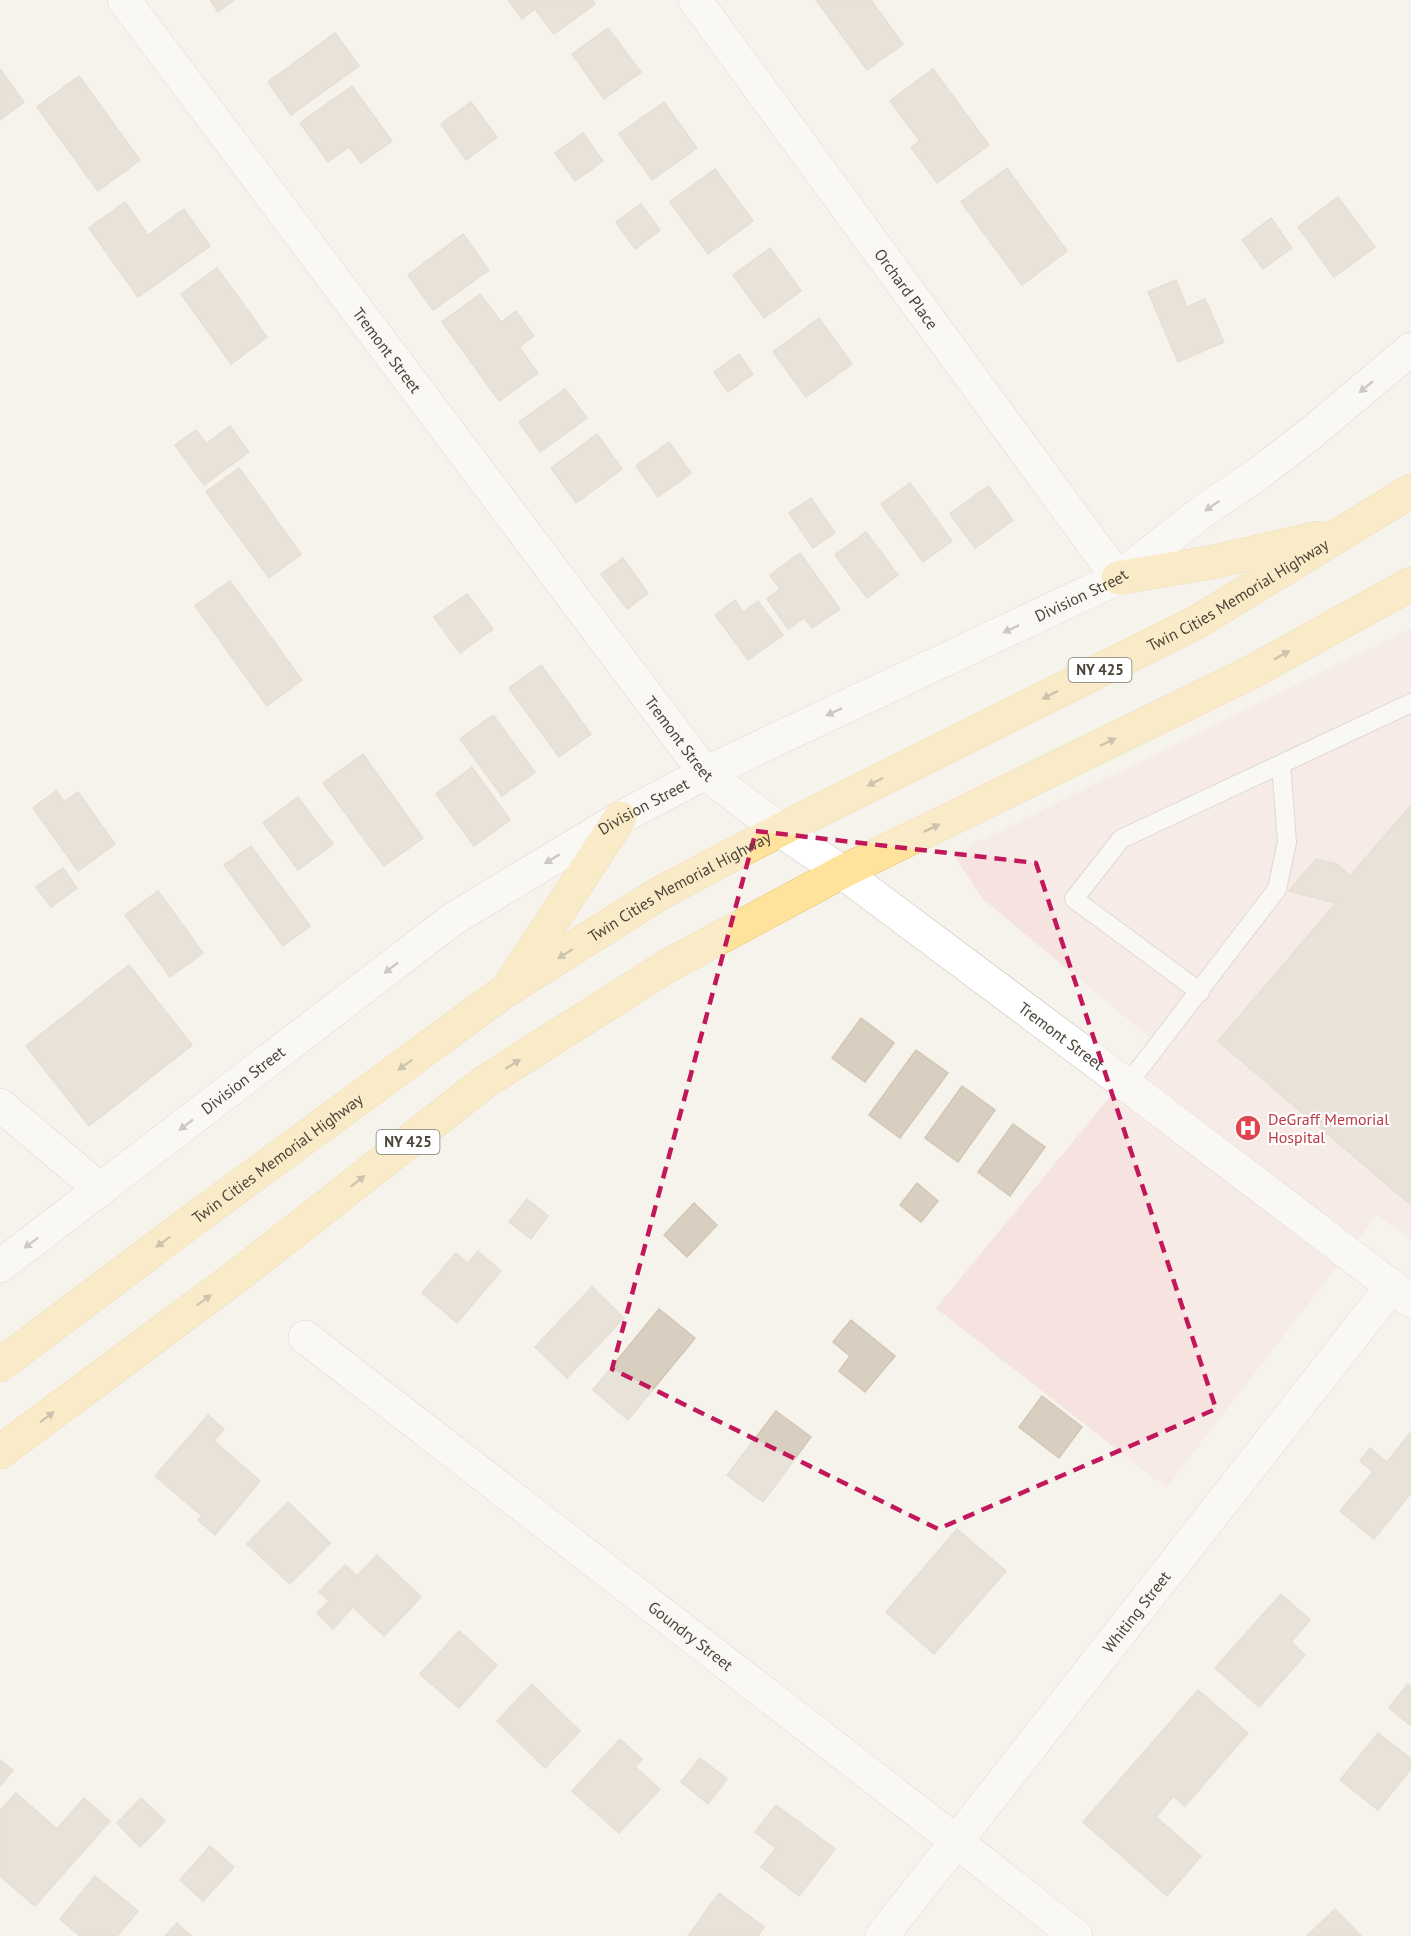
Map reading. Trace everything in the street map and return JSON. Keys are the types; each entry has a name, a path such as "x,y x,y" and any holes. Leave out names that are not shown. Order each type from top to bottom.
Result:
{"main road":[{"name":"Twin Cities Memorial Highway","path":"0,1365 505,991 662,892 780,830 1197,622 1411,491"},
{"path":"1118,578 1213,562 1350,529"},
{"name":"NY 425","path":"0,1452 241,1273 486,1081 669,965 842,872 1250,673 1411,584"},
{"path":"505,991 620,818"}],"street":[{"name":"Tremont Street","path":"124,0 705,772 780,830 842,872 1127,1085 1401,1294"},
{"name":"Orchard Place","path":"694,0 1118,578"},
{"name":"Division Street","path":"0,1266 453,920 620,818 705,772 1118,578 1203,511 1258,474 1310,434 1411,349"},
{"path":"0,1105 101,1190"},
{"name":"Whiting Street","path":"882,1936 1401,1294"},
{"name":"Goundry Street","path":"305,1337 1076,1936"}],"lane":[{"path":"1200,992 1074,899 1121,839 1411,703"},
{"path":"1127,1085 1200,992 1276,889 1287,842 1281,764"}],"highlighted area":[{"path":"756,831 1036,863 1216,1409 938,1529 612,1369"}],"shaded area":[{"name":"DeGraff Memorial Hospital","path":"1411,628 1411,1240 1377,1215 1166,1488 936,1308 1155,1042 983,899 953,854"}],"building":[{"path":"210,0 234,0 218,12"},
{"path":"508,0 592,0 595,4 554,34 535,9 522,19"},
{"path":"816,0 871,0 903,44 867,70"},
{"path":"608,28 641,72 604,99 572,54"},
{"path":"335,33 359,66 291,115 268,82"},
{"path":"0,69 24,102 0,120"},
{"path":"933,69 989,145 937,183 911,147 920,141 890,101"},
{"path":"79,76 140,160 98,191 37,107"},
{"path":"352,86 392,141 361,163 349,147 328,162 300,123"},
{"path":"471,102 497,137 466,160 441,124"},
{"path":"664,102 697,148 652,180 619,134"},
{"path":"583,133 603,161 575,181 555,153"},
{"path":"1007,168 1067,251 1022,285 961,202"},
{"path":"715,169 753,221 708,254 670,202"},
{"path":"1338,197 1375,247 1334,277 1298,227"},
{"path":"125,202 148,235 184,209 210,246 138,297 89,228"},
{"path":"641,204 660,230 635,249 616,222"},
{"path":"1271,218 1292,248 1263,269 1242,240"},
{"path":"463,234 489,270 433,310 408,275"},
{"path":"770,248 801,291 764,318 733,275"},
{"path":"217,268 267,337 231,364 181,294"},
{"path":"1176,280 1187,307 1205,299 1224,342 1178,362 1148,292"},
{"path":"480,294 501,322 516,311 534,336 519,347 538,373 499,401 442,322"},
{"path":"819,318 852,364 806,397 773,352"},
{"path":"739,354 753,374 728,392 714,372"},
{"path":"565,389 587,418 540,452 519,422"},
{"path":"230,426 249,452 204,485 175,445 196,430 206,444"},
{"path":"597,434 622,469 576,503 551,468"},
{"path":"669,442 691,473 658,497 636,466"},
{"path":"239,468 301,554 269,578 206,492"},
{"path":"910,483 952,541 923,562 881,504"},
{"path":"988,486 1013,520 975,548 950,514"},
{"path":"811,498 835,533 813,548 789,513"},
{"path":"866,532 898,575 867,598 835,555"},
{"path":"800,553 840,609 812,628 804,618 788,629 767,599 780,589 770,575"},
{"path":"623,558 648,593 627,609 601,574"},
{"path":"230,581 302,680 267,706 195,606"},
{"path":"467,594 493,629 460,653 434,617"},
{"path":"735,600 743,612 758,601 783,635 748,660 715,615"},
{"path":"541,665 591,734 559,757 509,688"},
{"path":"493,715 535,772 502,796 460,739"},
{"path":"363,754 423,838 384,866 323,783"},
{"path":"472,767 510,820 474,846 436,794"},
{"path":"56,791 64,802 78,792 115,844 78,871 33,808"},
{"path":"298,797 333,844 298,870 263,823"},
{"path":"1411,805 1411,1205 1218,1041 1336,903 1289,891 1316,859 1337,864 1350,876"},
{"path":"251,846 310,926 283,946 224,865"},
{"path":"63,868 77,888 51,907 36,887"},
{"path":"158,891 203,953 170,977 125,915"},
{"path":"129,965 192,1045 89,1126 26,1046"},
{"path":"861,1018 894,1043 865,1082 832,1058"},
{"path":"916,1050 948,1073 900,1138 869,1115"},
{"path":"962,1086 995,1110 958,1162 925,1138"},
{"path":"1013,1124 1045,1147 1010,1196 978,1172"},
{"path":"917,1183 938,1201 921,1222 900,1205"},
{"path":"527,1199 548,1216 531,1239 509,1222"},
{"path":"694,1203 717,1225 687,1257 664,1235"},
{"path":"478,1251 501,1271 457,1323 422,1293 456,1253 468,1263"},
{"path":"592,1287 624,1318 567,1378 535,1347"},
{"path":"659,1309 695,1338 628,1420 593,1390"},
{"path":"851,1320 895,1356 865,1392 839,1371 850,1356 833,1342"},
{"path":"1042,1396 1082,1427 1059,1458 1019,1427"},
{"path":"776,1411 811,1437 763,1502 727,1475"},
{"path":"208,1415 224,1429 214,1441 260,1481 215,1535 198,1520 202,1516 155,1476"},
{"path":"1411,1432 1411,1493 1374,1539 1340,1511 1373,1472 1360,1461 1370,1448 1387,1462"},
{"path":"288,1502 330,1543 290,1584 247,1544"},
{"path":"957,1529 1006,1571 934,1654 886,1612"},
{"path":"377,1555 421,1597 384,1636 353,1607 333,1629 317,1613 329,1601 319,1592 345,1565 357,1576"},
{"path":"1281,1594 1310,1620 1291,1642 1305,1655 1259,1707 1215,1668"},
{"path":"459,1631 497,1665 459,1708 420,1674"},
{"path":"532,1684 580,1731 545,1768 497,1721"},
{"path":"1408,1684 1411,1686 1410,1725 1389,1708"},
{"path":"1198,1690 1248,1733 1185,1806 1173,1796 1156,1817 1201,1856 1167,1896 1083,1822"},
{"path":"1378,1733 1411,1759 1411,1769 1378,1810 1340,1780"},
{"path":"620,1739 642,1759 635,1767 660,1789 619,1833 572,1791"},
{"path":"700,1758 727,1779 708,1804 681,1782"},
{"path":"0,1760 13,1770 0,1786"},
{"path":"16,1793 57,1829 84,1798 110,1821 35,1906 0,1876 0,1811"},
{"path":"141,1798 165,1821 140,1847 117,1823"},
{"path":"776,1805 835,1849 799,1896 761,1867 776,1848 755,1832"},
{"path":"210,1846 234,1867 203,1901 180,1880"},
{"path":"95,1876 138,1911 117,1936 80,1936 60,1919"},
{"path":"719,1893 764,1927 758,1936 688,1936"},
{"path":"1335,1909 1361,1936 1307,1936"},
{"path":"177,1923 191,1936 165,1936"}],"place":[{"name":"DeGraff Memorial Hospital","path":"1248,1128"}]}
